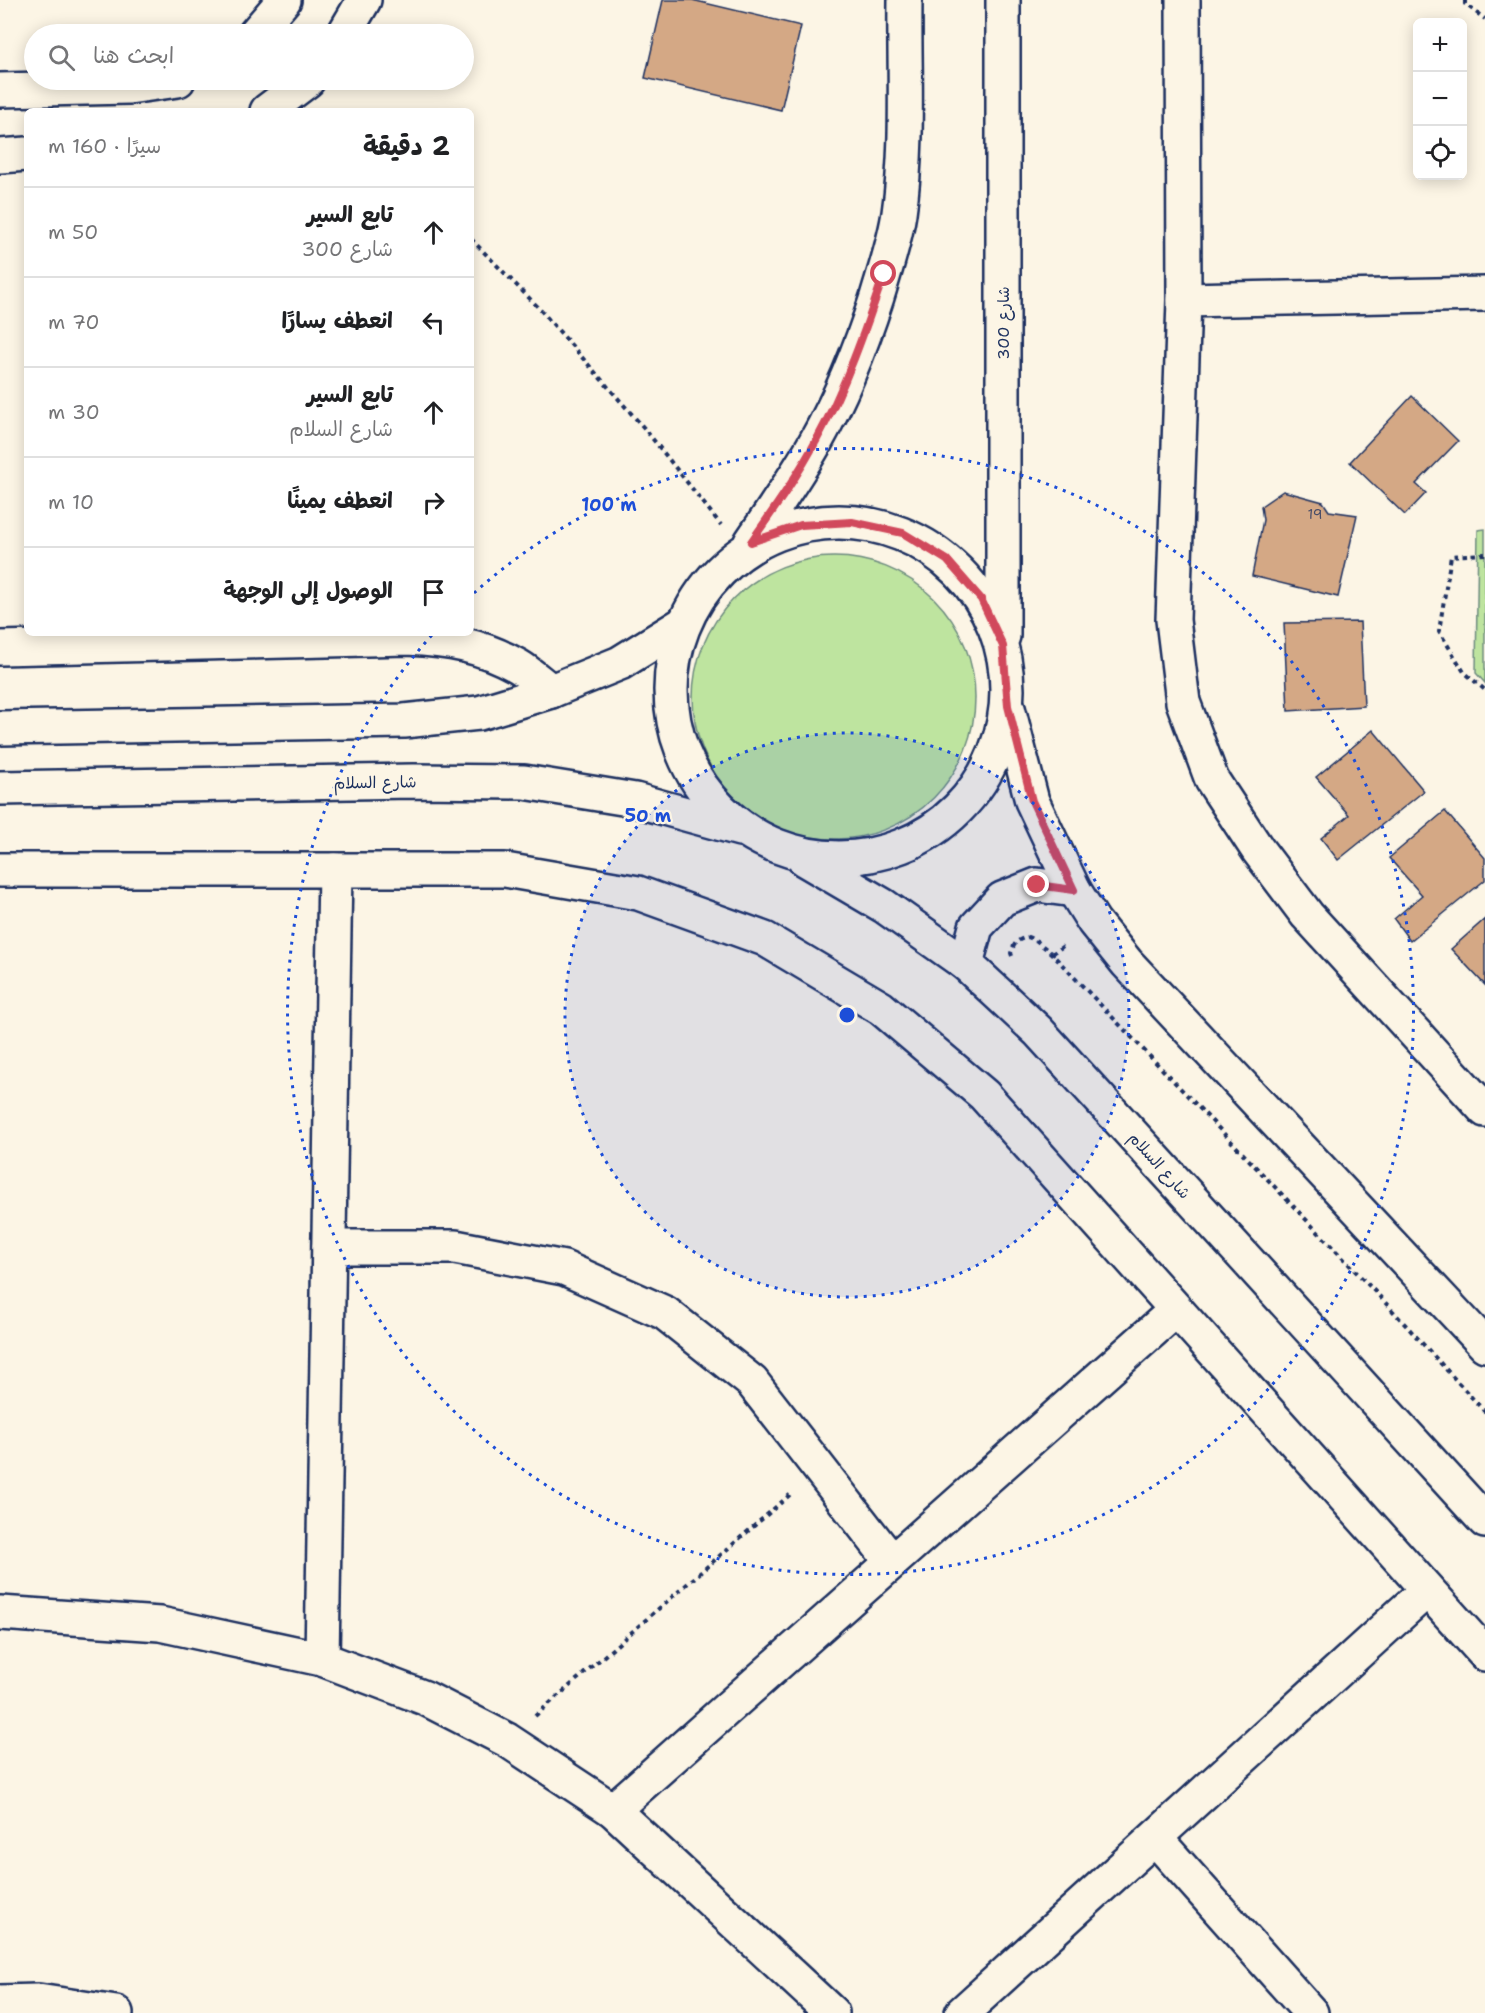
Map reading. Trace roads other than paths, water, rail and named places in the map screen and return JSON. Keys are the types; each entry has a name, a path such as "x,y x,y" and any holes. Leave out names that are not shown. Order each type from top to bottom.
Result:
{"street":[{"path":"265,24 284,0"},
{"path":"350,24 364,0"},
{"path":"745,830 703,790 677,738 670,681 683,624 707,583 746,547 785,493 821,432 866,331 884,274 898,215 904,161 904,0"},
{"name":"شارع 300","path":"1003,0 1003,646 1008,706"},
{"path":"1183,0 1184,300 1173,620 1183,702 1212,780 1258,850 1307,915 1485,1110"},
{"path":"0,90 24,89"},
{"path":"271,108 294,90"},
{"path":"0,156 24,154"},
{"path":"1184,300 1485,294"},
{"path":"746,547 801,525 852,522 903,533 947,560 981,599 1003,646"},
{"path":"0,728 404,721 479,713 551,692 620,663 683,624"},
{"path":"0,648 407,638 446,640 484,650 519,667 551,692"},
{"path":"798,855 856,859 912,844 922,837 960,810 993,763 1008,706"},
{"path":"1008,706 1032,801 1074,890 1094,922 1127,963 1485,1345"},
{"name":"شارع السلام","path":"0,788 413,781 524,782 635,800 745,830 798,855 885,906 966,964 1038,1031 1485,1521"},
{"path":"0,870 505,870 638,893 765,939 881,1008 984,1095 1485,1654"},
{"path":"322,1659 335,870"},
{"path":"966,964 976,927 1002,899 1037,885 1074,890"},
{"path":"329,1247 455,1247 564,1268 665,1313 752,1382 892,1562"},
{"path":"613,1810 1176,1310"},
{"path":"962,2013 1427,1590"},
{"path":"0,1613 160,1624 322,1659 425,1698 507,1740 613,1810 832,2013"},
{"path":"1155,1838 1311,2013"},
{"path":"0,2002 38,2001 116,2013"}]}
